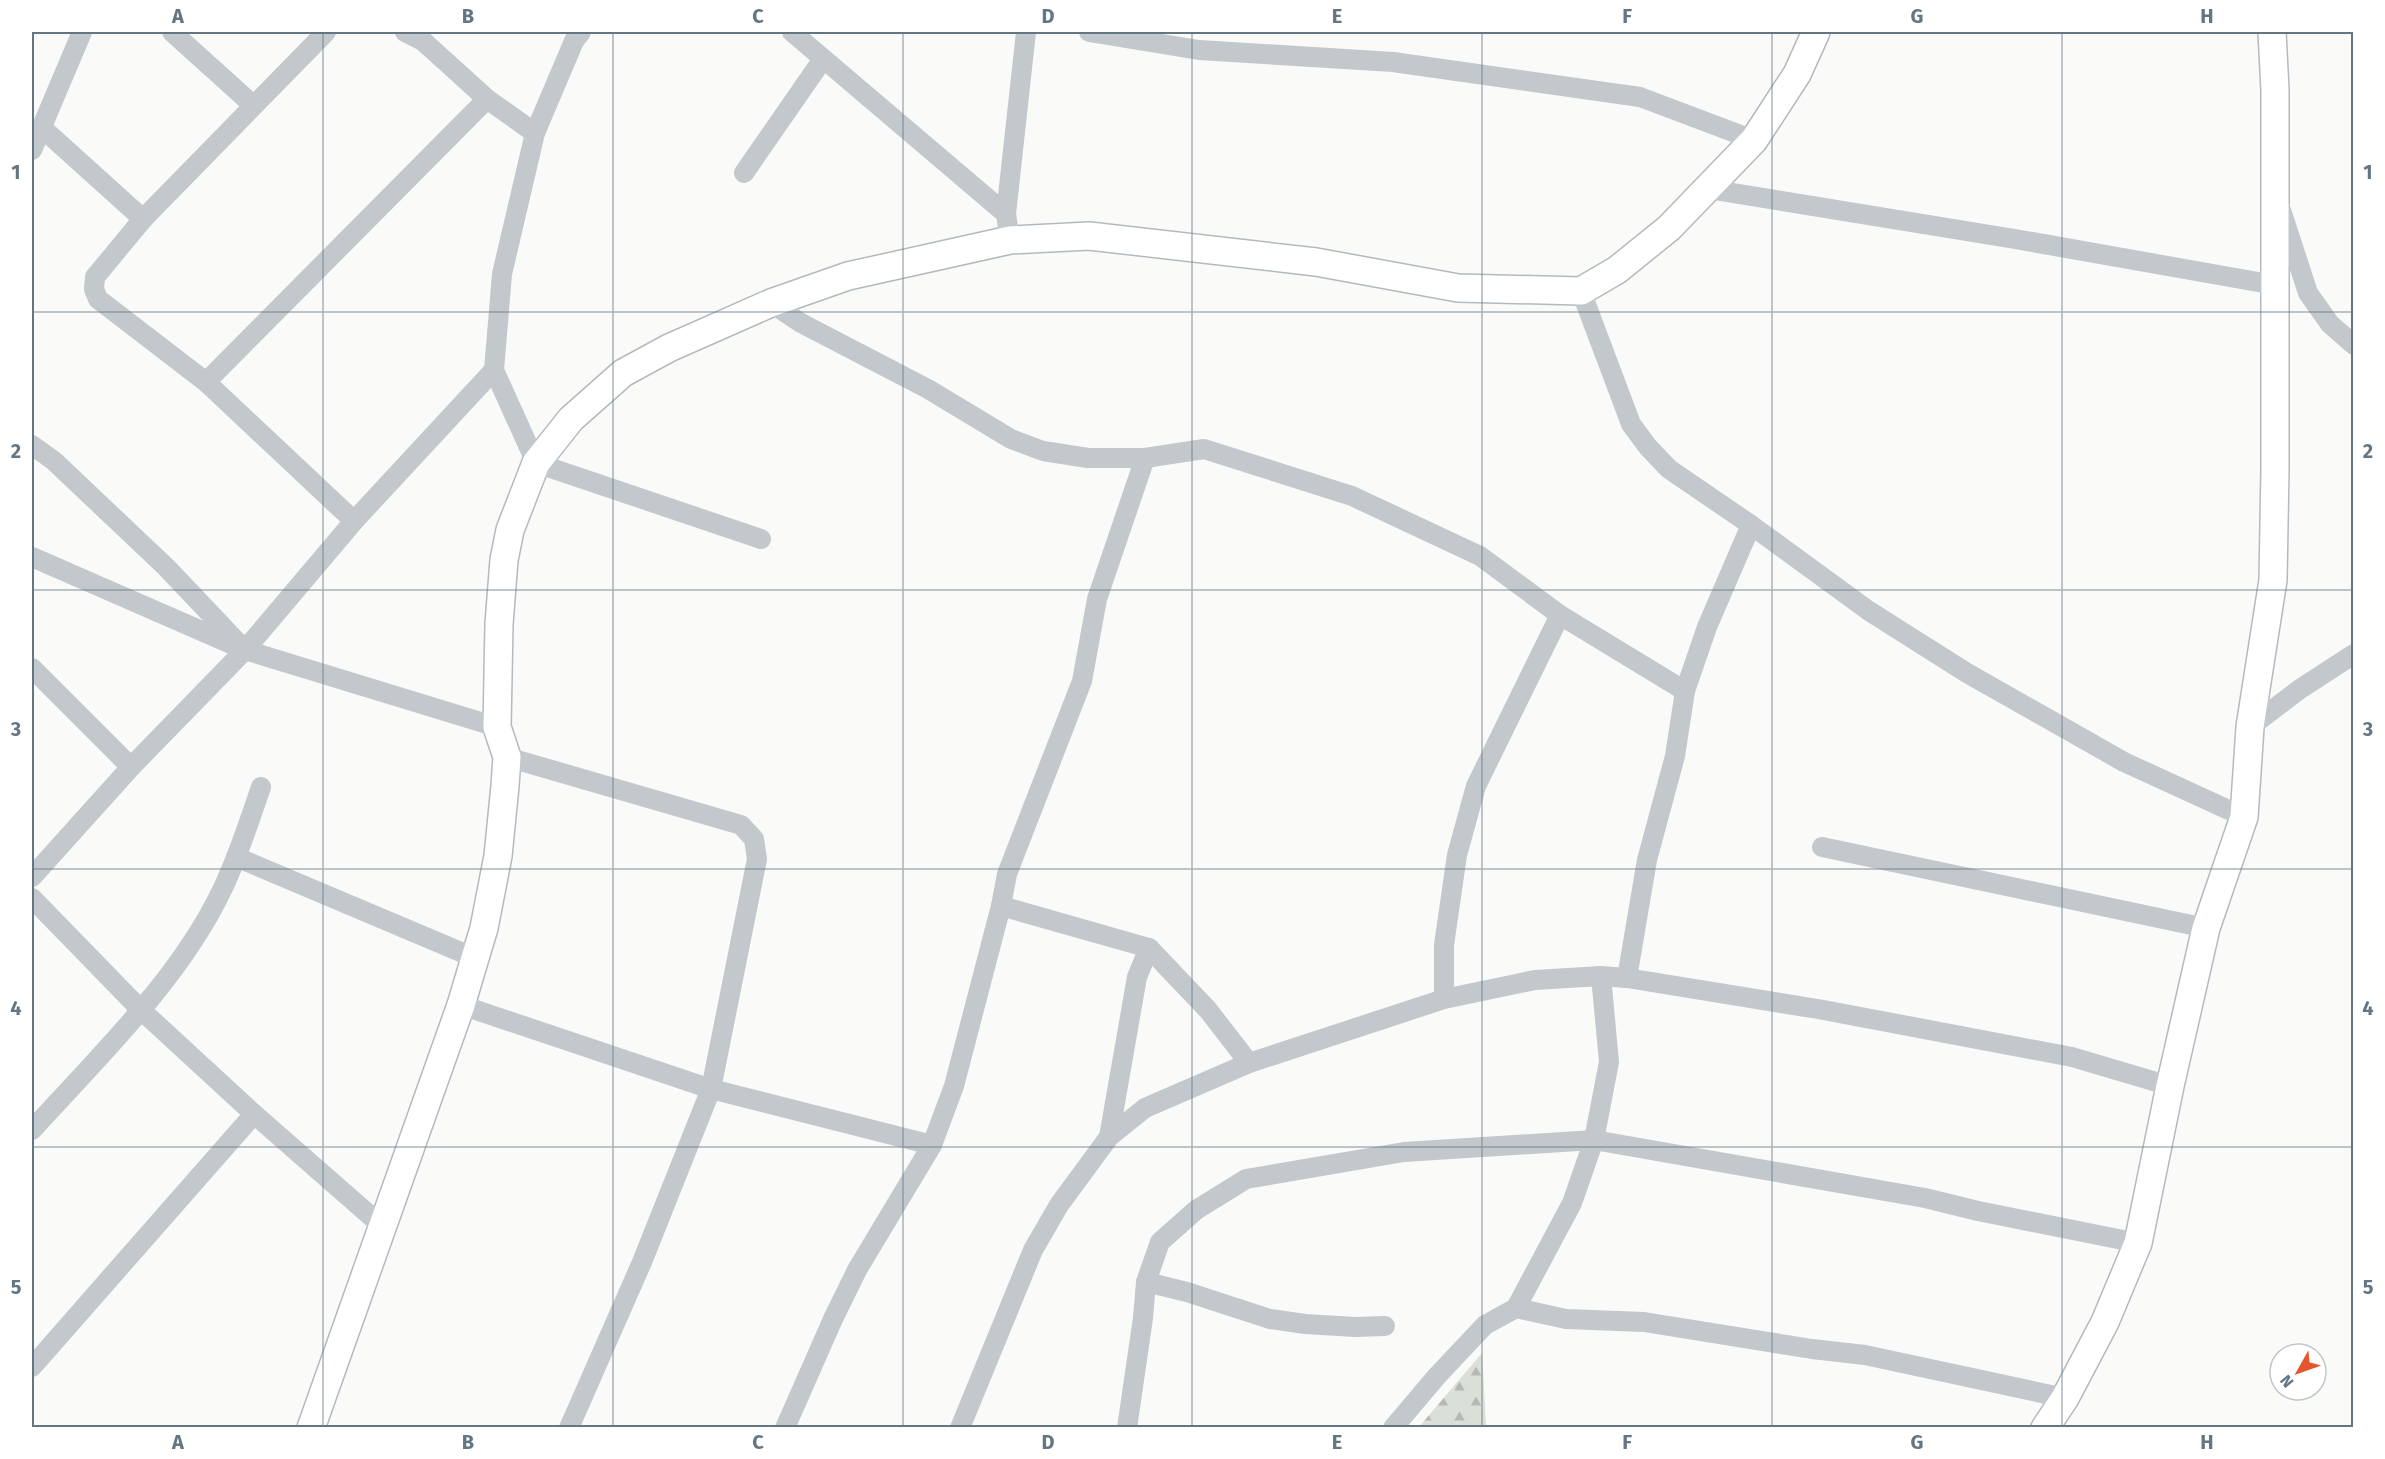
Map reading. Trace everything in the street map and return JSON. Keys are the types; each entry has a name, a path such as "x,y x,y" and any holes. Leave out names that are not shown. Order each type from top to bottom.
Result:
{"main road":[{"path":"311,1428 461,1005 484,928 498,856 507,757 497,727 504,560 510,530 536,463 571,419 623,373 669,348 771,303 848,276 1008,227 1316,262 1458,288 1581,291 1617,270 1670,228 1754,140 1797,75 1816,32"},
{"path":"2045,1428 2065,1398 2105,1322 2138,1243 2170,1086 2206,928 2244,818 2250,727 2273,580 2275,469 2272,32"}],"street":[{"path":"32,150 82,32"},
{"path":"172,32 254,105"},
{"path":"326,32 143,219 95,277 94,289 98,299 206,382 354,521"},
{"path":"405,32 423,41 487,99 535,133"},
{"path":"581,32 574,41 535,133 502,274 494,370 536,463 761,539"},
{"path":"792,32 1008,227"},
{"path":"1008,227 1026,32"},
{"path":"1089,32 1199,50 1393,62 1640,97 1754,140"},
{"path":"744,173 823,59"},
{"path":"206,382 487,99"},
{"path":"41,127 143,219"},
{"path":"1708,189 2015,239 2274,285"},
{"path":"2274,191 2308,293 2330,324 2354,345"},
{"path":"1581,291 1631,424 1648,447 1669,469 1869,610 1999,692 2124,762 2244,818"},
{"path":"771,303 801,323 928,389 1011,439 1043,451 1088,458 1145,458 1204,449 1352,496 1480,556 1560,615 1685,691"},
{"path":"32,877 131,767 245,650 354,521 494,370"},
{"path":"32,445 54,461 166,567 245,650"},
{"path":"784,1428 857,1270 932,1145 954,1086 1006,874 1082,681 1097,599 1145,458"},
{"path":"1627,978 1647,860 1675,756 1685,691 1707,627 1751,525"},
{"path":"32,557 245,650 497,727"},
{"path":"1444,999 1444,945 1457,855 1476,786 1560,615"},
{"path":"2250,727 2301,689 2354,654"},
{"path":"32,668 131,767"},
{"path":"507,757 741,825 754,839 758,859 711,1089 642,1262 569,1428"},
{"path":"32,1130 141,1010 198,933 222,890 261,787"},
{"path":"1822,847 2206,928"},
{"path":"236,857 475,958"},
{"path":"32,898 141,1010 254,1114 382,1226"},
{"path":"1000,906 1149,948 1208,1010 1249,1063"},
{"path":"1109,1137 1137,977 1149,948"},
{"path":"1393,1428 1437,1376 1485,1325 1516,1308 1572,1203 1594,1140 1608,1062 1601,976"},
{"path":"960,1428 1033,1250 1059,1205 1109,1137 1145,1108 1249,1063 1444,999 1536,980 1601,976 1627,978 1818,1009 2072,1057 2170,1086"},
{"path":"461,1005 711,1089 932,1145"},
{"path":"32,1367 254,1114"},
{"path":"1127,1428 1146,1282 1160,1242 1196,1210 1246,1179 1404,1152 1594,1140 1925,1198 2138,1243"},
{"path":"1146,1282 1187,1292 1270,1319 1305,1324 1385,1326"},
{"path":"1516,1308 1566,1318 1644,1322 1812,1349 1865,1355 2065,1398"}],"green space":[{"path":"1482,1353 1486,1427 1419,1427"}]}
